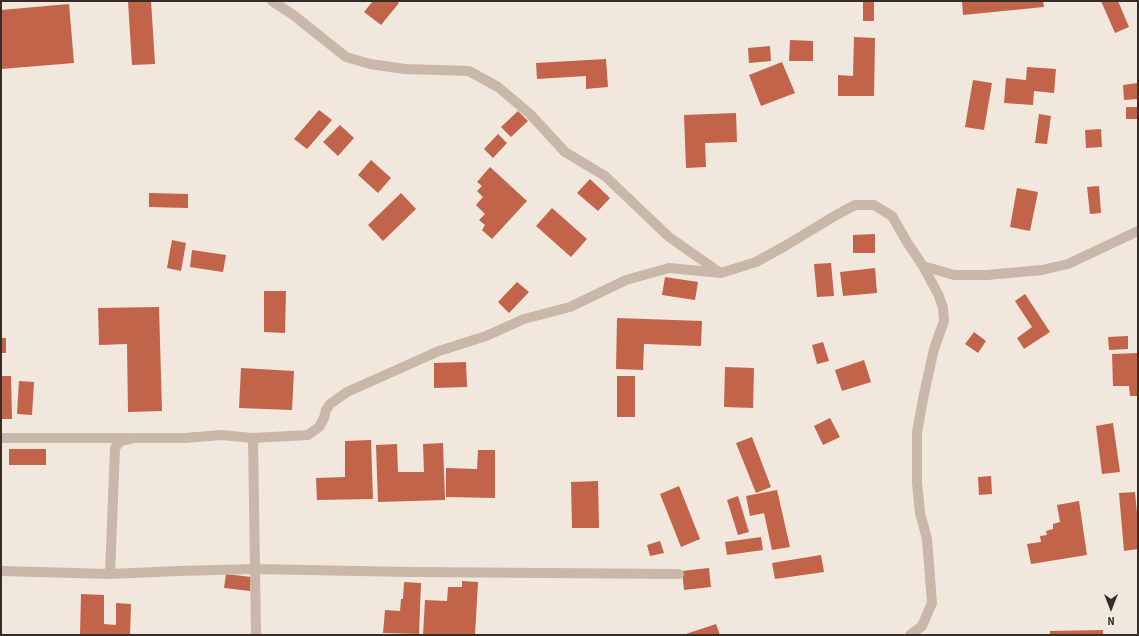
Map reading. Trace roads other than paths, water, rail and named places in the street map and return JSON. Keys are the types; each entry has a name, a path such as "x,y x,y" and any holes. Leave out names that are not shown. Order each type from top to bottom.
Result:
{"street":[{"path":"272,1 292,14 346,57 370,64 405,69 469,71 498,87 530,114 565,152 605,176 669,237 721,273"},
{"path":"1,438 185,438 221,435 253,438 308,435 319,426 330,404 347,392 439,351 486,336 524,320 570,307 626,280 669,268 721,273 756,262 855,205 874,205 892,216 907,242 924,266 939,296 943,308 944,321 934,349 917,432 917,483 920,513 926,539 932,603 922,626 910,635"},
{"path":"924,266 954,275 987,275 1042,270 1068,264 1138,231"},
{"path":"110,574 115,448 120,441 134,438"},
{"path":"253,438 256,635"},
{"path":"1,570 110,574 255,569 678,574"}]}
